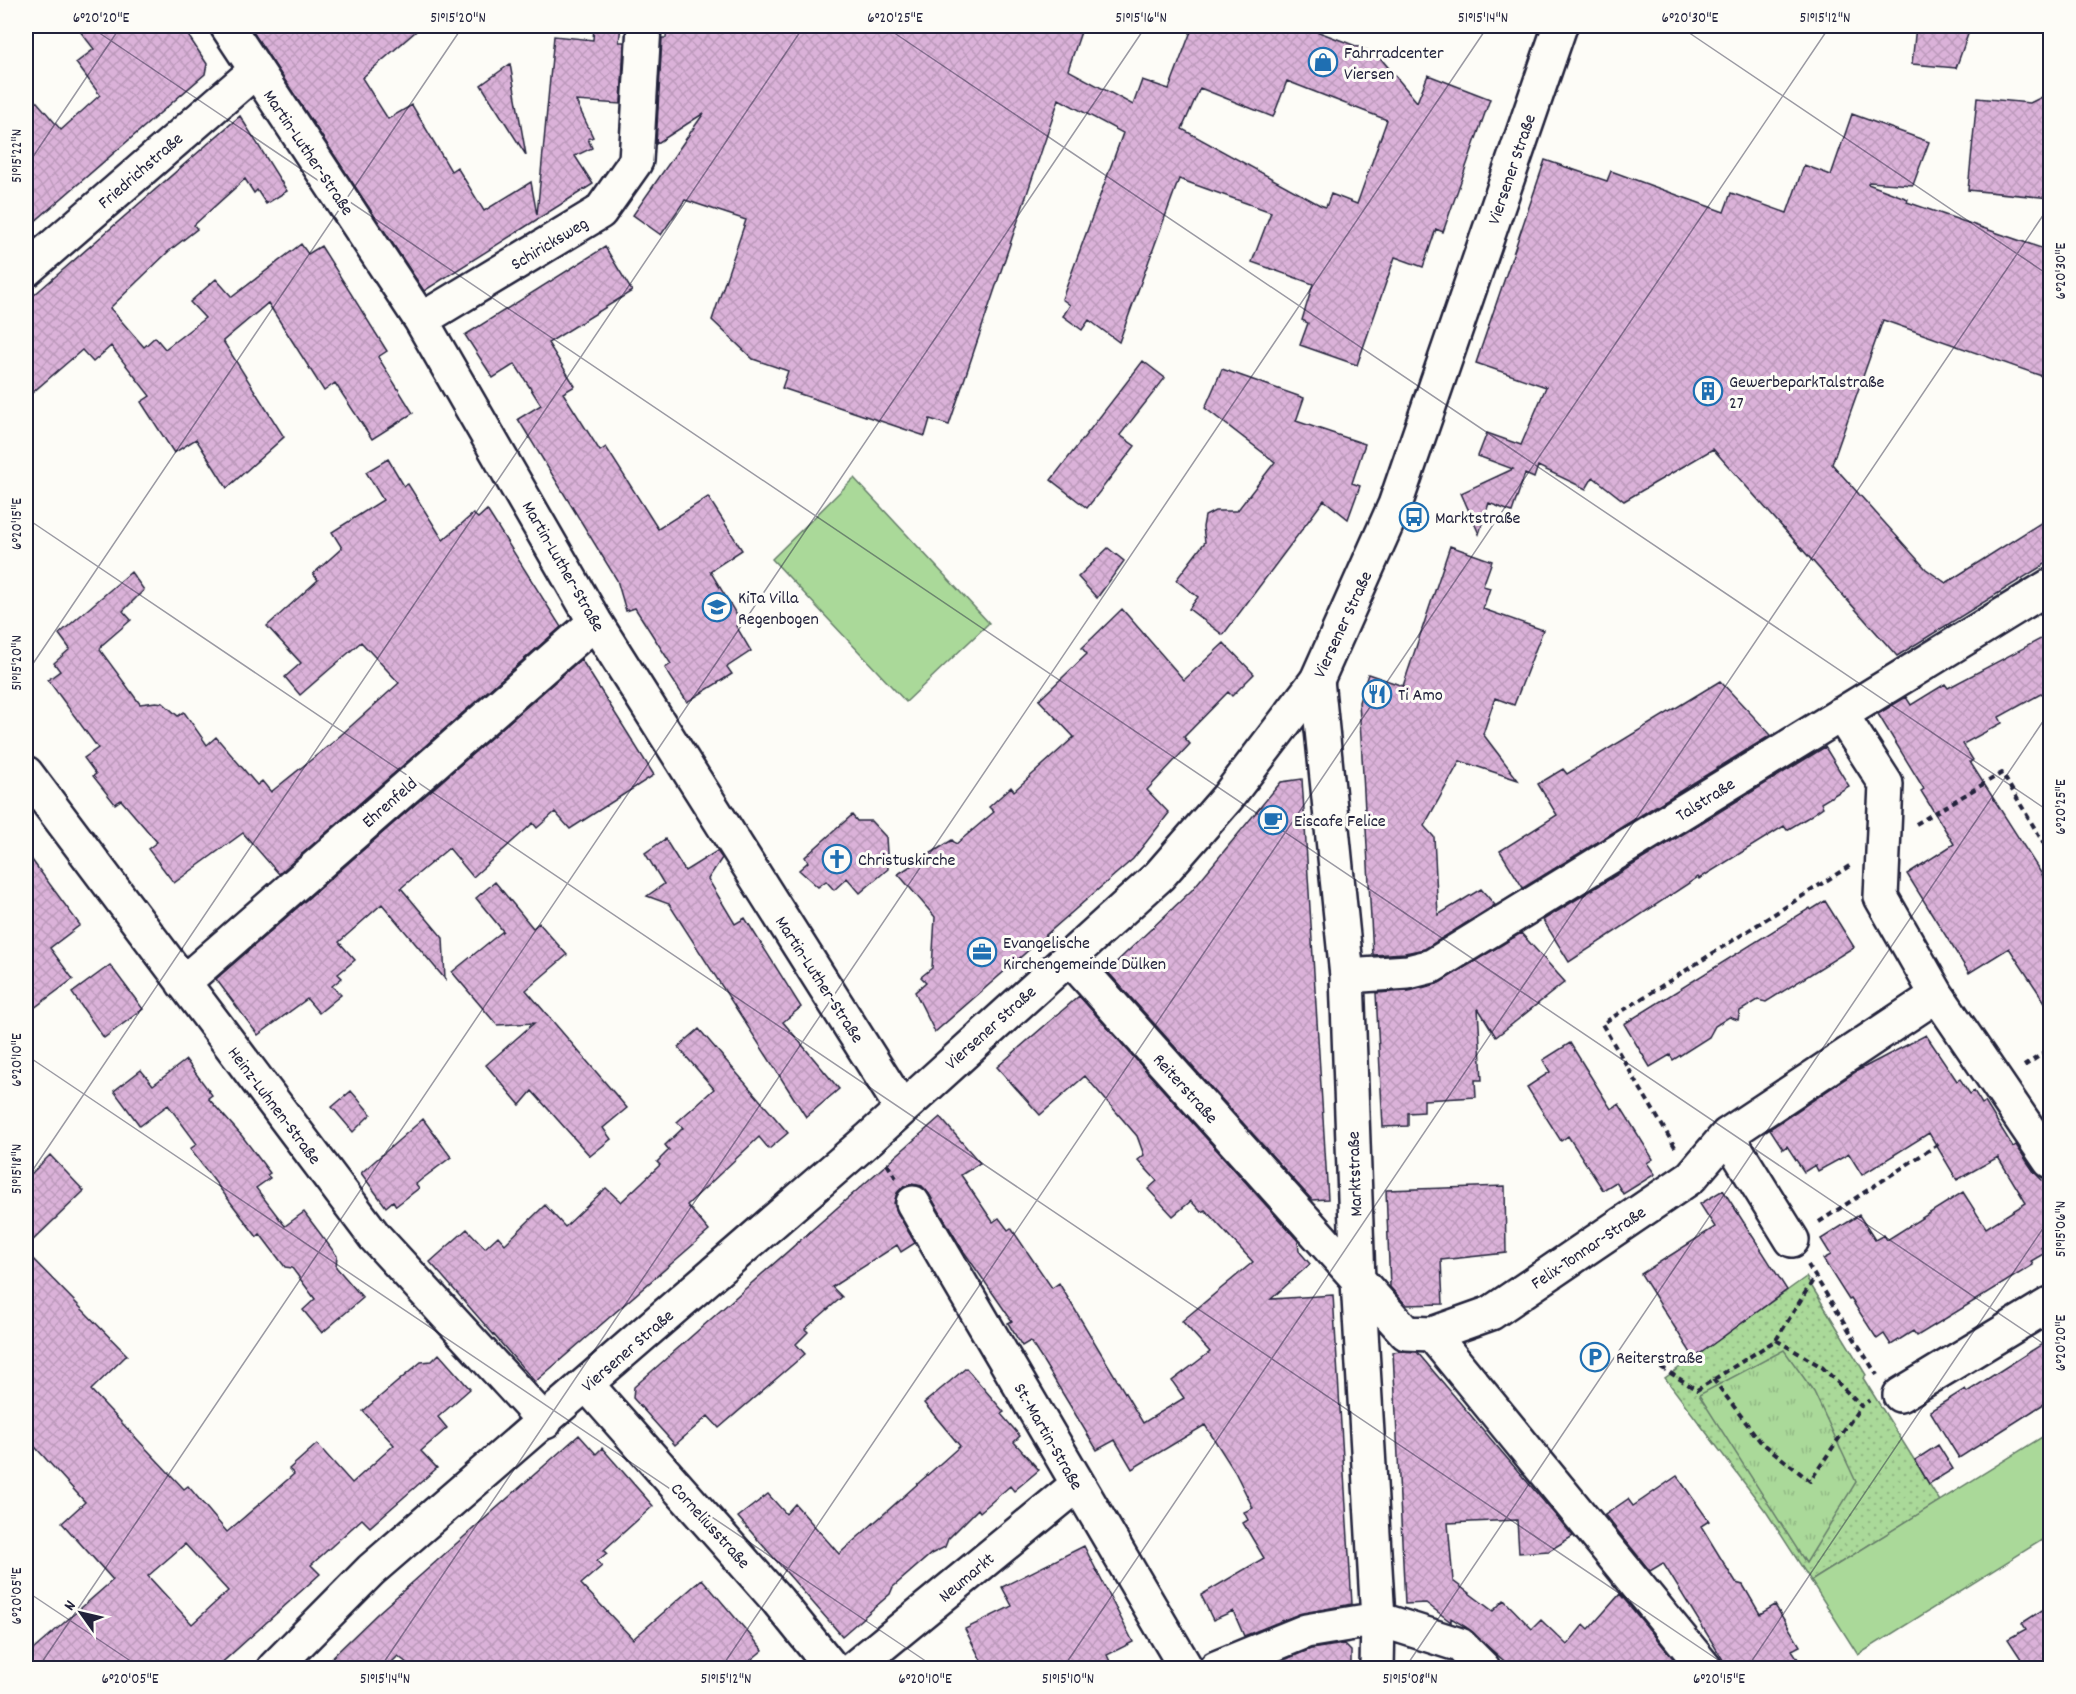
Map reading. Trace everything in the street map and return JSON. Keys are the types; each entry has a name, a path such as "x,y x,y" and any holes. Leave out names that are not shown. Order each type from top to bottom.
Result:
{"street":[{"name":"Martin-Luther-Straße","path":"227,26 421,320 595,622 901,1107"},
{"name":"Schiricksweg","path":"421,320 600,212 636,161 644,26"},
{"name":"Viersener Straße","path":"274,1668 371,1570 545,1422 870,1138 901,1107 1159,876 1227,798 1317,680 1395,505 1560,26"},
{"name":"Friedrichstraße","path":"26,270 255,71"},
{"name":"Talstraße","path":"1347,976 1408,972 1432,966 2050,586"},
{"name":"Ehrenfeld","path":"183,983 595,622"},
{"name":"Marktstraße","path":"1317,680 1347,976 1358,1281 1378,1619 1377,1668"},
{"path":"1841,714 1886,784 1881,897 1937,995 2050,1161"},
{"name":"Heinz-Luhnen-Straße","path":"26,773 375,1237 545,1422"},
{"name":"Reiterstraße","path":"1069,957 1406,1333 1432,1334"},
{"name":"Felix-Tonnar-Straße","path":"1432,1334 1491,1313 1691,1177 1727,1135 1937,995"},
{"path":"1727,1135 1792,1240"},
{"name":"St.-Martin-Straße","path":"913,1203 1186,1668"},
{"path":"1900,1395 2050,1304"},
{"path":"1432,1334 1705,1668"},
{"name":"Corneliusstraße","path":"587,1385 778,1601 832,1668"},
{"name":"Neumarkt","path":"854,1668 1077,1485"},
{"path":"1216,1668 1306,1631 1378,1619 1460,1645 1483,1668"}],"path":[{"path":"1691,1177 1602,1024 1882,846 2002,773 2050,854"},
{"path":"870,1138 913,1203"},
{"path":"1900,1395 1875,1373 1792,1240 1940,1143"},
{"path":"1661,1367 1697,1390 1776,1340 1815,1277"},
{"path":"1776,1340 1822,1367 1861,1406"},
{"path":"1713,1379 1760,1441 1810,1481 1861,1406 1873,1398 1900,1395"}],"green space":[{"path":"854,478 989,623 906,702 772,559"},
{"path":"1806,1277 1866,1375 1863,1378 1940,1501 1811,1581 1767,1513 1665,1378"},
{"path":"1784,1350 1814,1392 1856,1482 1806,1563 1699,1395"},
{"path":"2050,1432 2050,1535 1858,1655 1811,1581"}],"building":[{"path":"76,26 182,26 207,64 205,74 26,229 26,89 61,130 100,95 76,63 94,49"},
{"path":"249,26 422,26 362,78 388,119 412,105 451,171 457,167 484,211 531,182 537,215 554,36 593,40 594,26 621,26 619,42 624,42 621,104 576,101 593,137 588,139 592,148 575,156 593,184 424,291"},
{"path":"667,26 1083,26 1068,70 1133,105 1142,80 1169,89 1193,26 1303,26 1377,54 1417,102 1428,75 1490,99 1443,232 1436,229 1423,267 1395,257 1357,365 1300,345 1308,323 1302,320 1313,284 1252,262 1271,212 1179,179 1119,342 1089,320 1082,330 1063,316 1070,305 1062,299 1123,133 1059,99 949,425 930,419 925,436 782,388 788,371 753,359 712,320 746,220 685,200 661,235 633,215 704,113 656,144 662,38 666,38","holes":["1287,81 1387,120 1357,204 1331,194 1326,207 1182,129 1200,88 1273,117"]},
{"path":"1916,26 1971,26 1956,68 1912,64"},
{"path":"510,64 526,155 481,85"},
{"path":"2050,93 2050,198 1968,190 1977,98 2030,103"},
{"name":"GewerbeparkTalstraße 27","path":"1852,114 1929,142 1913,185 1869,182 1868,184 1908,199 1907,202 2050,251 2050,379 1883,320 1832,464 1926,569 1946,583 2050,517 2050,561 1897,656 1713,449 1624,501 1593,477 1586,489 1538,466 1534,478 1525,474 1512,512 1489,503 1479,534 1461,493 1513,469 1478,456 1487,433 1521,445 1546,387 1476,363 1545,160 1607,181 1611,171 1724,212 1731,193 1787,213 1804,165 1831,175"},
{"path":"240,116 287,191 266,204 257,190 254,193 245,179 194,225 197,229 169,251 110,308 144,347 155,337 165,349 205,318 190,302 216,279 232,297 301,244 308,254 321,246 387,351 378,357 413,413 372,439 335,383 324,391 268,303 223,341 284,437 227,488 196,439 174,453 141,402 150,396 111,346 93,362 82,350 26,398 26,302"},
{"path":"605,247 632,291 548,343 575,386 563,393 600,451 606,447 658,529 708,497 742,550 710,571 741,622 736,626 751,651 727,667 732,674 687,702 665,668 671,664 635,608 626,611 617,580 518,419 541,405 515,364 493,378 465,335"},
{"path":"1143,361 1165,378 1120,435 1135,446 1087,508 1051,480"},
{"path":"1222,369 1304,398 1296,421 1365,444 1352,483 1360,486 1348,519 1324,500 1223,635 1189,609 1198,597 1176,580 1205,542 1203,527 1205,516 1215,511 1237,511 1275,462 1205,408"},
{"path":"388,459 404,486 408,484 443,540 473,514 478,518 487,510 561,627 279,874 243,833 174,883 148,849 157,842 121,800 115,804 93,776 96,774 84,758 98,748 48,680 60,671 54,663 70,649 59,634 131,572 144,590 123,611 131,620 102,645 100,650 140,704 163,703 178,716 184,712 207,745 216,737 257,785 262,781 271,792 332,743 399,683 361,642 300,695 285,677 301,663 267,626 318,580 313,574 342,548 332,532 383,500 366,472"},
{"path":"1450,546 1492,561 1483,586 1490,588 1483,609 1543,630 1514,705 1495,698 1483,734 1518,780 1460,761 1424,826 1434,837 1438,915 1481,889 1495,905 1425,949 1373,955 1359,702 1368,674 1403,686"},
{"path":"1108,548 1124,561 1097,598 1078,577"},
{"path":"1122,609 1184,680 1224,643 1254,674 1232,696 1228,692 1184,737 1190,744 1147,790 1169,813 1133,859 935,1032 915,992 926,982 921,977 932,968 935,917 898,874 952,840 956,844 994,812 989,807 1011,787 1014,791 1074,737 1039,700 1087,654 1082,648"},
{"path":"2050,634 2050,689 1999,717 2002,723 1963,744 1973,760 1970,762 2050,887 2050,1010 2009,948 1969,973 1907,874 1954,844 1921,791 1924,789 1878,714 1906,697 1911,705 1945,684 1948,688"},
{"path":"581,659 654,775 570,829 555,812 537,828 533,823 473,877 449,848 401,888 443,938 445,979 382,904 339,942 355,960 338,974 342,978 332,986 341,995 319,1013 307,999 258,1035 216,979"},
{"path":"1720,681 1771,735 1523,888 1500,851 1557,815 1538,784 1563,769 1567,774"},
{"path":"1825,747 1849,786 1821,803 1823,807 1807,818 1787,830 1784,826 1699,879 1698,877 1569,962 1543,920"},
{"path":"1302,779 1328,1199 1312,1200 1107,971 1192,890 1281,782"},
{"path":"852,815 857,821 871,821 886,837 888,869 860,893 847,878 834,890 826,881 818,887 799,870 808,862 805,857"},
{"path":"665,839 685,871 717,851 722,858 708,879 735,924 745,918 801,1007 783,1022 839,1089 806,1117 669,904 647,896 664,884 645,853"},
{"path":"26,852 80,925 50,948 73,979 26,1014"},
{"path":"495,882 533,928 539,923 567,955 526,990 627,1108 603,1128 611,1139 590,1156 532,1091 520,1105 486,1065 534,1023 497,1025 452,972 503,931 476,898"},
{"path":"1825,901 1854,947 1766,1002 1758,1000 1740,1011 1738,1020 1729,1017 1715,1026 1709,1037 1673,1060 1670,1055 1650,1067 1624,1024 1810,908 1811,910"},
{"path":"1521,933 1565,982 1496,1037 1478,1008 1482,1080 1475,1080 1476,1097 1424,1100 1424,1112 1408,1113 1408,1126 1383,1127 1376,993 1409,991 1437,984"},
{"path":"110,965 143,1009 104,1038 72,993"},
{"path":"1079,996 1298,1241 1299,1251 1310,1264 1271,1299 1333,1295 1352,1604 1299,1614 1244,1636 1233,1611 1213,1620 1201,1595 1264,1558 1243,1523 1248,1520 1244,1512 1253,1508 1235,1472 1205,1425 1132,1469 1115,1440 1097,1450 1030,1341 1022,1346 1008,1323 1012,1321 922,1186 912,1184 903,1187 897,1193 894,1203 915,1243 901,1252 897,1245 832,1287 842,1297 805,1329 808,1332 796,1344 805,1354 719,1428 708,1416 675,1445 633,1398 634,1387 940,1117 980,1163 961,1175 993,1222 999,1218 1008,1230 1011,1228 1052,1288 1059,1283 1143,1423 1184,1398 1172,1381 1210,1352 1182,1321 1253,1262 1205,1210 1201,1212 1191,1201 1173,1216 1148,1189 1157,1181 1138,1160 1144,1155 1137,1136 1085,1076 1040,1115 997,1067"},
{"path":"699,1029 788,1133 769,1149 759,1137 687,1205 709,1231 535,1382 430,1262 467,1229 485,1248 498,1236 505,1244 545,1205 565,1227 606,1188 621,1202 660,1165 657,1162 669,1150 665,1145 683,1128 677,1122 714,1089 678,1047"},
{"path":"1926,1035 1957,1081 1960,1079 1970,1094 1974,1091 1982,1104 1985,1102 2013,1147 2016,1145 2034,1172 2050,1188 2050,1243 2041,1247 2045,1253 2031,1261 2033,1265 1917,1336 1913,1331 1891,1345 1884,1334 1877,1339 1851,1299 1849,1300 1823,1259 1831,1255 1821,1239 1859,1215 1875,1240 1884,1235 1887,1240 1963,1192 1986,1228 2026,1203 1998,1157 1957,1180 1929,1133 1862,1175 1849,1154 1818,1171 1815,1165 1804,1172 1787,1146 1783,1149 1770,1129 1857,1071"},
{"path":"1570,1043 1611,1109 1619,1104 1653,1159 1647,1163 1655,1174 1623,1194 1616,1182 1603,1190 1568,1136 1561,1141 1527,1087 1550,1072 1543,1060"},
{"path":"186,1060 212,1095 208,1098 242,1136 270,1173 267,1175 270,1178 256,1188 285,1226 304,1212 337,1256 336,1267 363,1298 322,1333 303,1310 315,1299 292,1268 285,1267 260,1234 257,1237 190,1149 197,1144 168,1105 140,1126 114,1091 141,1070 153,1085"},
{"path":"351,1091 371,1114 353,1132 332,1107"},
{"path":"423,1119 451,1157 416,1184 419,1188 396,1206 393,1201 386,1207 361,1173"},
{"path":"50,1155 84,1191 26,1247 26,1179"},
{"path":"1505,1186 1506,1253 1441,1260 1443,1304 1406,1305 1390,1287 1386,1190"},
{"path":"1723,1190 1787,1290 1694,1358 1641,1274 1715,1227 1700,1204"},
{"path":"26,1252 127,1355 91,1390 184,1489 188,1486 227,1532 294,1474 289,1469 317,1444 352,1483 394,1445 363,1411 421,1362 432,1361 439,1354 470,1389 438,1417 447,1428 421,1451 437,1468 370,1527 362,1519 311,1565 320,1574 216,1668 26,1668 26,1656 113,1580 62,1523 85,1502 26,1437","holes":["185,1544 228,1591 192,1624 148,1576"]},
{"path":"2050,1339 2050,1400 1959,1458 1930,1411 1965,1389 1967,1392"},
{"path":"1393,1352 1417,1352 1573,1536 1549,1551 1519,1553 1517,1520 1448,1523 1453,1581 1493,1611 1504,1600 1532,1629 1541,1620 1567,1645 1584,1624 1589,1629 1620,1594 1681,1668 1512,1668 1466,1627 1451,1618 1451,1622 1426,1603 1405,1604"},
{"path":"966,1368 1004,1412 1001,1414 1020,1436 1014,1442 1039,1470 1014,1491 1010,1486 980,1512 978,1509 948,1539 945,1547 931,1554 842,1636 738,1517 768,1494 786,1514 795,1504 839,1554 960,1446 924,1403"},
{"path":"579,1435 596,1454 602,1448 653,1506 604,1550 607,1553 597,1561 602,1566 581,1584 633,1639 702,1579 763,1650 741,1668 413,1668 398,1656 386,1668 321,1668 378,1613"},
{"path":"1938,1445 1953,1469 1929,1484 1915,1460"},
{"path":"1677,1476 1709,1521 1701,1526 1736,1583 1743,1585 1760,1614 1775,1605 1800,1646 1792,1650 1804,1668 1728,1668 1663,1563 1650,1571 1605,1515 1628,1499 1633,1506"},
{"path":"1084,1546 1133,1642 1107,1655 1113,1668 985,1668 965,1629 1012,1606 1002,1587"},
{"path":"2050,1605 2050,1668 2027,1668 2008,1639 2026,1629 2022,1623"},
{"path":"1344,1644 1351,1651 1351,1668 1264,1668 1311,1649"}],"place":[{"name":"Fahrradcenter Viersen","path":"1323,62"},
{"name":"GewerbeparkTalstraße 27","path":"1708,391"},
{"name":"Marktstraße","path":"1414,517"},
{"name":"KiTa Villa Regenbogen","path":"717,607"},
{"name":"Ti Amo","path":"1377,694"},
{"name":"Eiscafe Felice","path":"1273,820"},
{"name":"Christuskirche","path":"837,859"},
{"name":"Evangelische Kirchengemeinde Dülken","path":"982,952"},
{"name":"Reiterstraße","path":"1595,1357"}]}
